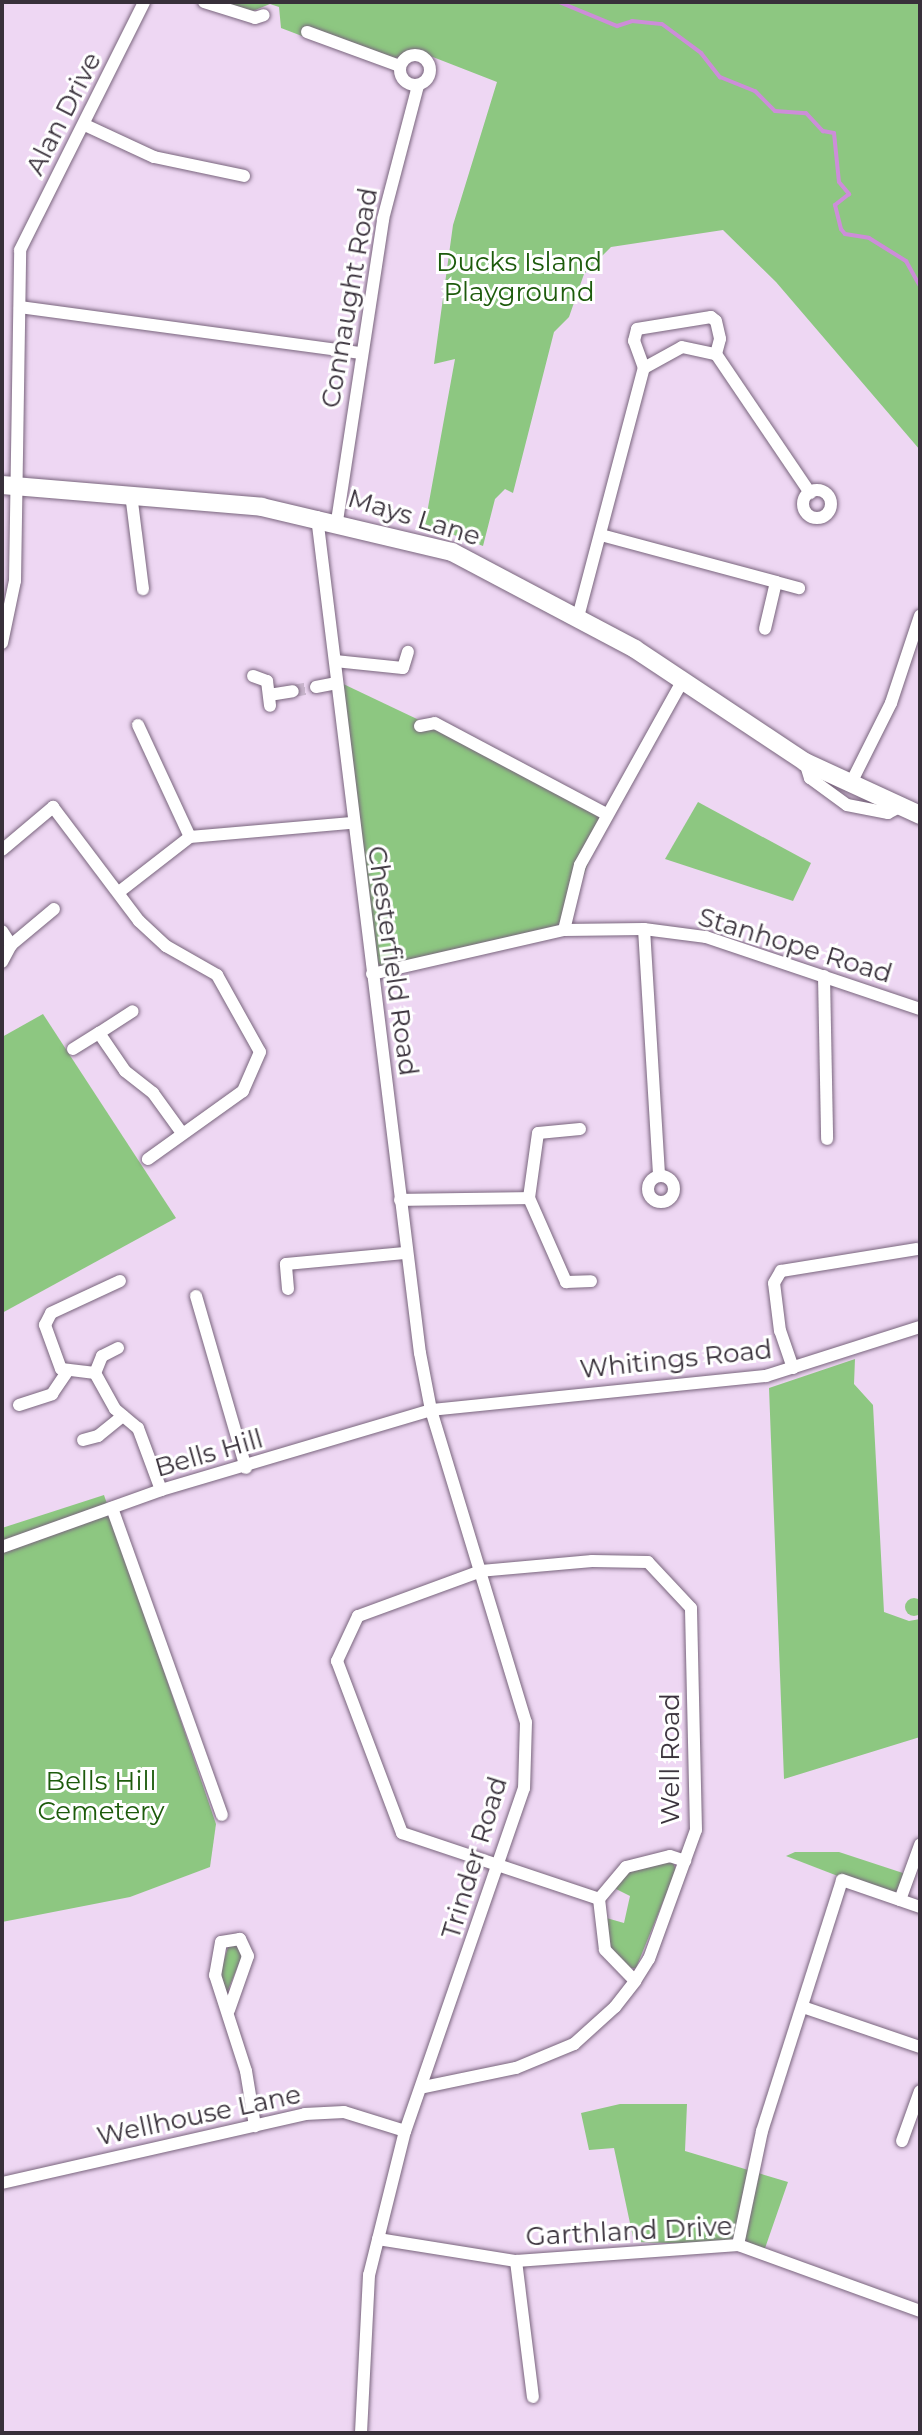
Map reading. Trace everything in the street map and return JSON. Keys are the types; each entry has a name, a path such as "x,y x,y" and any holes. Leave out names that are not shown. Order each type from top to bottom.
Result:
{"street":[{"name":"Alan Drive","path":"2,643 15,581 8,485 20,307 20,250 144,2"},
{"path":"204,2 255,18 264,15"},
{"name":"Connaught Road","path":"307,32 400,66"},
{"name":"Connaught Road","path":"337,521 359,353 383,219 418,86 427,81 428,61 413,55 400,66"},
{"name":"Connaught Road","path":"400,66 404,81 418,86"},
{"path":"85,125 154,157 244,176"},
{"path":"20,307 359,353"},
{"path":"578,617 644,368 634,341 637,329 711,317 719,328 716,354 810,493"},
{"path":"644,368 682,347 716,354"},
{"name":"Mays Lane","path":"8,485 131,494 317,517 452,552 578,617 683,680 805,762 920,815"},
{"path":"131,494 143,589"},
{"name":"Chesterfield Road","path":"317,517 315,536 335,661 351,823 400,1200 404,1253 431,1410"},
{"path":"601,535 799,588"},
{"path":"765,629 776,582"},
{"path":"850,785 891,703 920,616"},
{"path":"335,661 403,668 408,652"},
{"path":"253,676 267,681 270,701 293,691"},
{"path":"564,930 580,865 683,680"},
{"path":"316,687 337,683"},
{"path":"420,726 435,723 606,814"},
{"path":"138,725 190,837"},
{"name":"Mays Lane","path":"805,762 810,778 847,805 888,813 901,806"},
{"path":"2,850 53,807 119,892 166,946 217,975 260,1052 243,1091 148,1159"},
{"path":"119,892 190,837 351,823"},
{"path":"2,962 11,945 54,909"},
{"path":"644,929 659,1176"},
{"name":"Stanhope Road","path":"372,974 564,930 644,929 706,937 920,1009"},
{"path":"2,931 11,945"},
{"path":"824,976 827,1139"},
{"path":"73,1049 133,1011"},
{"path":"99,1033 125,1071 153,1093 182,1133"},
{"path":"580,1129 538,1133 529,1198 566,1282 591,1281"},
{"path":"400,1200 529,1198"},
{"path":"793,1368 780,1331 774,1283 781,1271 917,1249"},
{"path":"288,1289 286,1264 404,1253"},
{"path":"95,1373 66,1373 54,1359 47,1319 120,1281"},
{"path":"196,1296 246,1468"},
{"name":"Whitings Road","path":"431,1410 744,1379 793,1368 920,1327"},
{"path":"95,1373 102,1356 118,1348"},
{"path":"19,1405 52,1394 66,1373"},
{"path":"95,1373 123,1416 138,1428 161,1490"},
{"name":"Bells Hill","path":"2,1547 161,1490 246,1468 431,1410"},
{"name":"Trinder Road","path":"361,2433 363,2324 378,2239 405,2131 424,2087 524,1788 526,1722 431,1410"},
{"path":"83,1440 98,1436 123,1416"},
{"path":"112,1508 222,1815"},
{"name":"Well Road","path":"424,2087 546,2058 594,2027 635,1981 649,1959 696,1830 689,1600 641,1560 527,1563 481,1571 358,1616 337,1661 402,1833 498,1865"},
{"path":"900,1900 920,1845"},
{"path":"635,1981 605,1950 599,1899 626,1867 670,1856 685,1861"},
{"path":"498,1865 599,1899"},
{"path":"738,2245 762,2131 842,1880 920,1907"},
{"path":"229,2010 248,1956 240,1939 221,1942 216,1953 219,1995 229,2010 255,2126"},
{"path":"803,2007 920,2047"},
{"path":"902,2141 920,2091"},
{"name":"Wellhouse Lane","path":"2,2183 305,2114 344,2112 405,2131"},
{"name":"Garthland Drive","path":"378,2239 516,2261 738,2245 920,2311"},
{"path":"516,2261 533,2397"}],"green space":[{"name":"Ducks Island Playground","path":"220,2 920,2 920,450 776,282 723,230 611,247 584,274 569,317 554,332 513,493 505,489 495,499 483,546 425,524 455,359 434,364 453,225 497,82 420,52 395,58 302,36 281,28 279,7 270,4 250,12"},
{"path":"337,681 541,778 606,814 564,930 372,974"},
{"path":"698,802 811,863 793,901 665,859"},
{"path":"43,1014 176,1218 2,1313 2,1037"},
{"path":"855,1359 854,1384 873,1405 884,1612 909,1621 920,1619 920,1737 784,1779 769,1388"},
{"name":"Bells Hill Cemetery","path":"104,1495 216,1824 210,1867 130,1897 2,1922 2,1528"},
{"path":"910,1598 918,1598 923,1607 921,1614 910,1616 905,1611 905,1603"},
{"path":"795,1852 839,1852 909,1875 900,1900 786,1856"},
{"path":"659,1860 673,1863 676,1870 636,1968 628,1968 609,1949 603,1917 624,1923 630,1896 612,1887 625,1873"},
{"path":"229,1944 239,1946 242,1956 226,1995 220,1973"},
{"path":"620,2104 687,2104 685,2151 788,2182 763,2254 738,2245 634,2242 614,2148 589,2150 581,2113"}],"waterway":[{"path":"559,2 617,26 632,21 662,24 701,53 720,77 755,91 775,111 806,113 823,131 834,133 839,182 849,194 835,205 841,229 845,234 869,238 906,261 920,286"}],"tunnel":[{"path":"293,691 316,687"}]}
